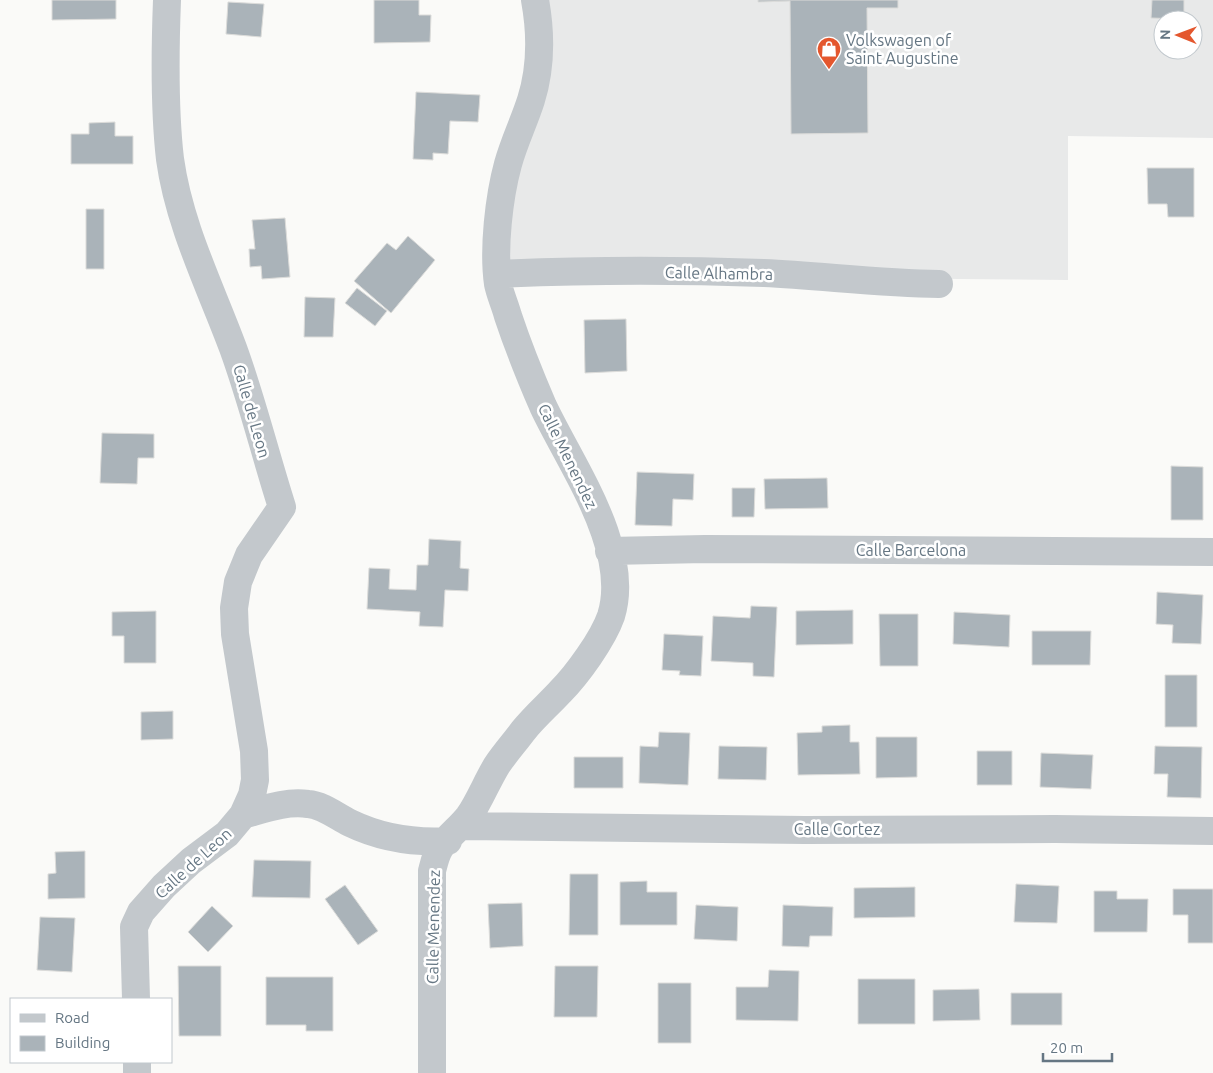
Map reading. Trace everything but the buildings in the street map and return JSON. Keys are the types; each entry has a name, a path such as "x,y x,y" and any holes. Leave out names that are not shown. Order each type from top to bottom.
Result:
{"street":[{"name":"Calle de Leon","path":"136,998 134,926 141,912 170,880 191,861 227,834 243,815 252,795 255,780 254,751 234,634 234,608 238,582 249,555 282,507 255,414 233,348 202,272 183,216 170,159 166,44 167,0"},
{"name":"Calle Menendez","path":"432,1073 432,871 440,848 473,810 497,766 526,728 562,690 591,652 610,619 613,608 614,567 606,537 584,482 543,406 518,346 498,285 497,239 503,191 508,165 531,98 537,71 539,45 535,0"},
{"name":"Calle Alhambra","path":"498,274 537,272 711,272 939,284"},
{"name":"Calle Barcelona","path":"609,551 715,549 1213,552"},
{"name":"Calle de Leon","path":"243,815 284,803 308,804 321,807 351,824 396,839 422,842 455,833"},
{"name":"Calle Cortez","path":"455,833 1054,829 1213,831"}],"shaded area":[{"path":"539,0 1213,0 1213,138 1068,136 1068,280 507,275 509,162"}],"place":[{"name":"Volkswagen of Saint Augustine","path":"829,70"}]}
